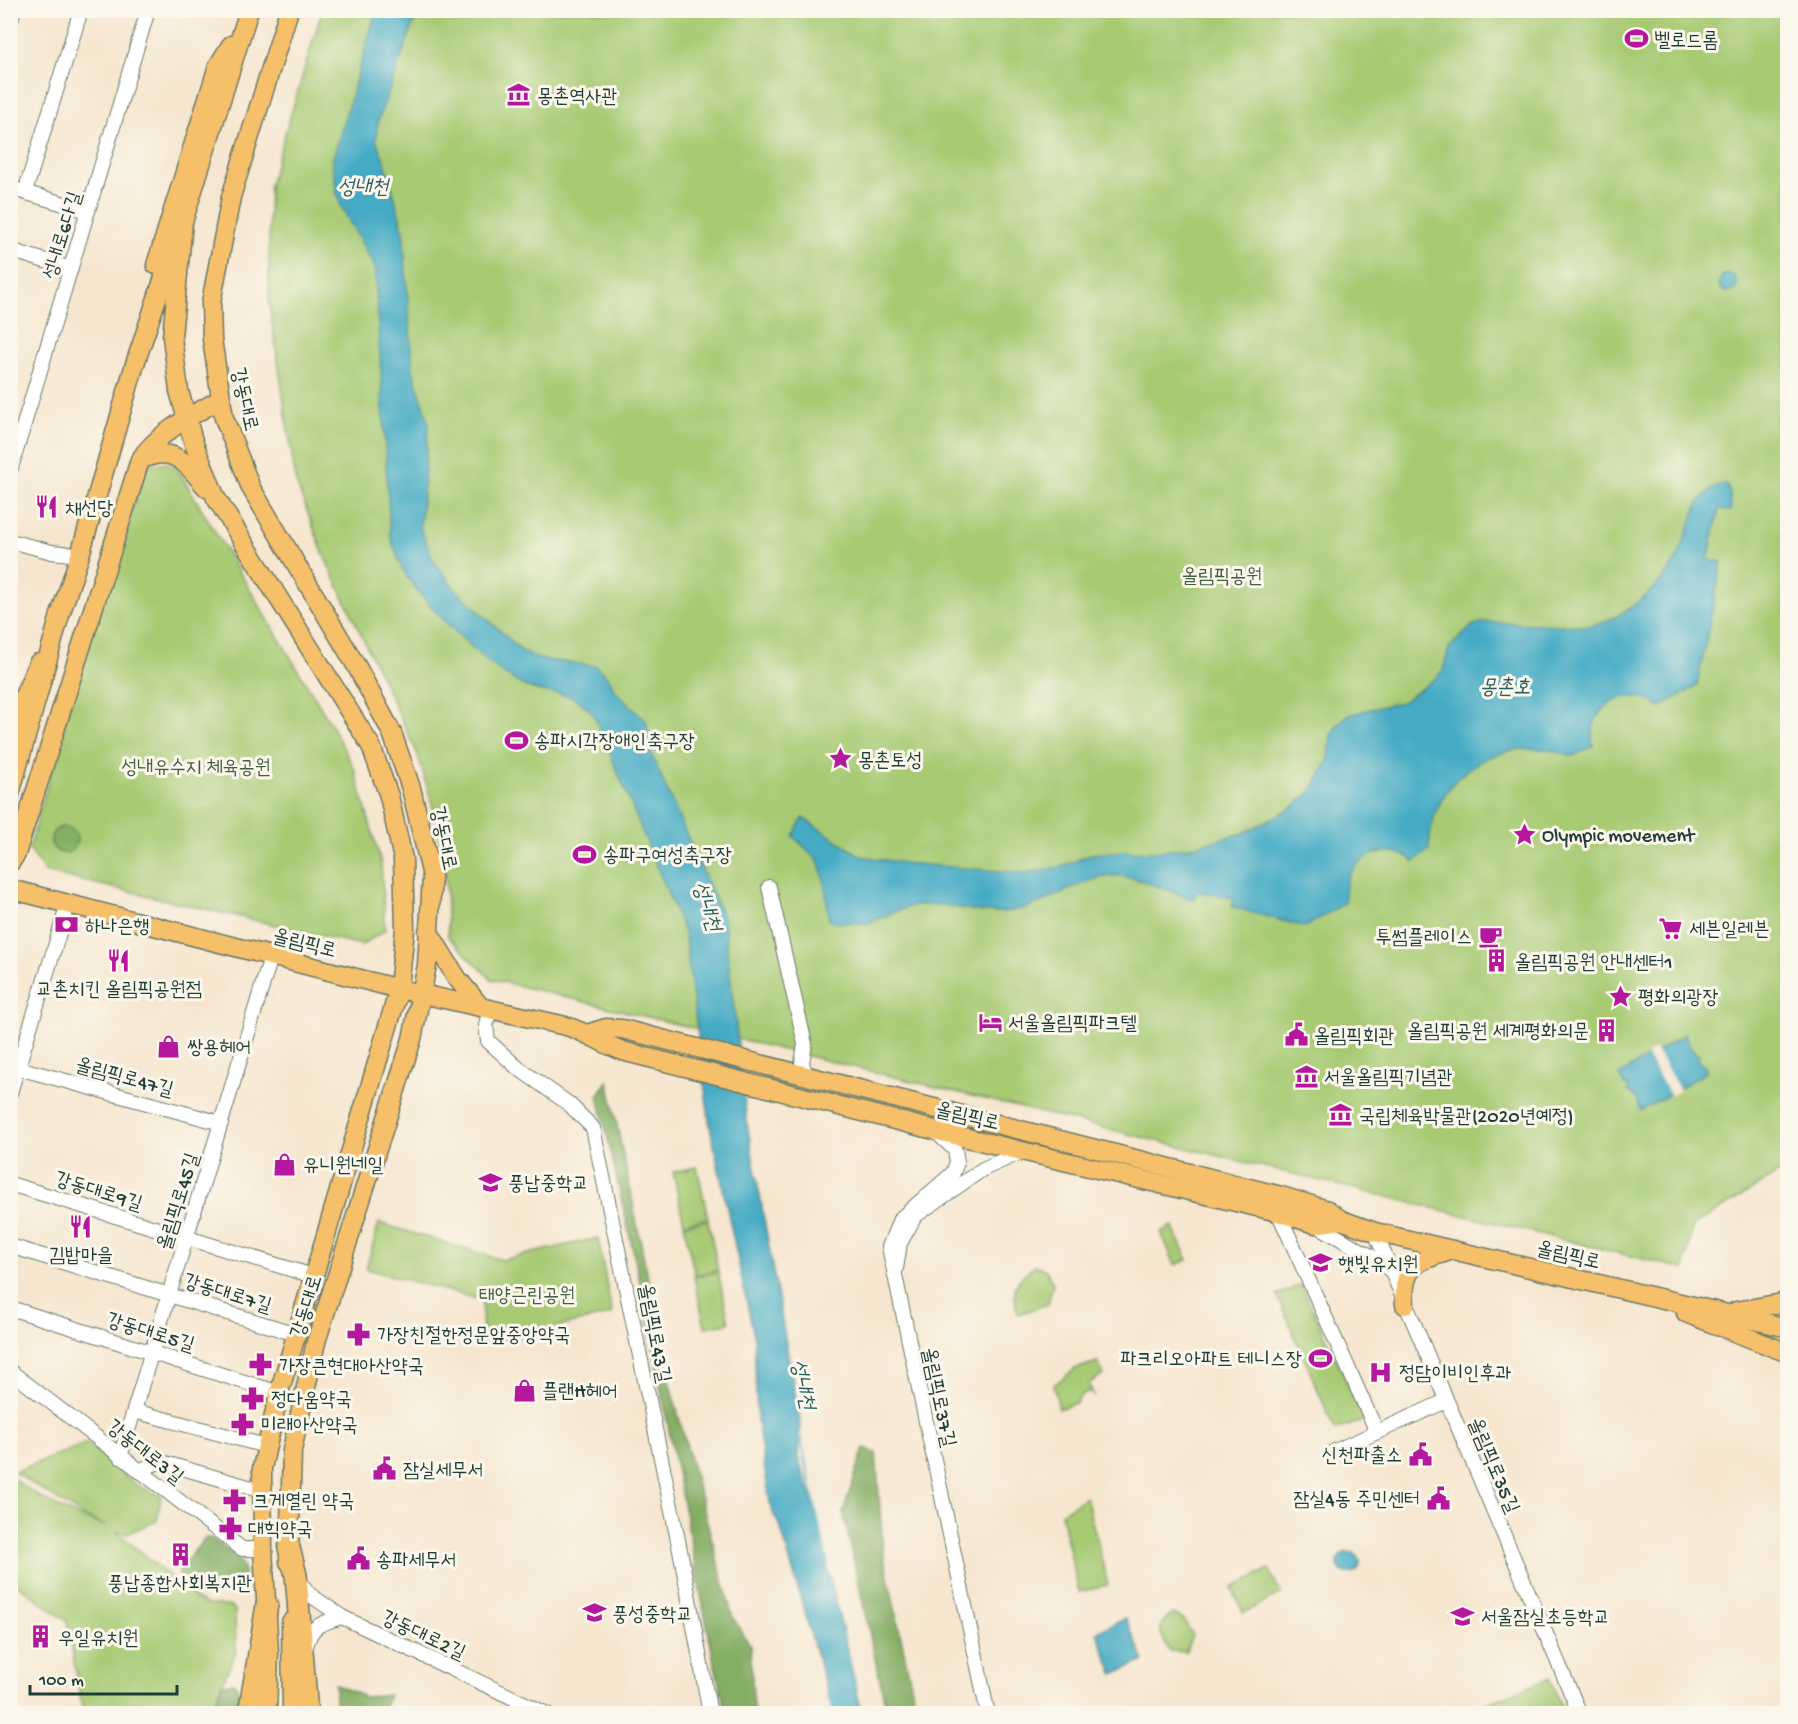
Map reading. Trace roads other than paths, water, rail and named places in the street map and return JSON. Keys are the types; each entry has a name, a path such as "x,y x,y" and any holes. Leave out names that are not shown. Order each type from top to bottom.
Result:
{"highway":[{"path":"289,1548 296,1575 307,1713"},
{"path":"249,1713 267,1605"}],"main road":[{"name":"강동대로","path":"289,10 231,197 211,303 224,418 251,488 357,667 392,733 411,788 432,876 422,993 412,1039 316,1342 292,1450 289,1548 292,1713"},
{"name":"강동대로","path":"10,794 60,615 80,555 134,367 183,222 249,13"},
{"path":"94,503 107,425 218,66 249,13"},
{"name":"강동대로","path":"183,222 172,337 179,391 194,444 216,498 370,746 389,796 403,859 405,929 399,989 296,1334 266,1446 262,1491 267,1605 267,1713"},
{"path":"10,863 16,854 140,460 147,449 187,419 221,399"},
{"path":"140,460 163,452 173,454 216,498"},
{"path":"80,555 92,558 100,566 100,582"},
{"path":"10,739 23,698 60,615"},
{"name":"올림픽로","path":"10,889 399,989 484,1006 590,1033 603,1044 626,1052 934,1130 1278,1212 1315,1224 1341,1220"},
{"path":"428,931 457,978 484,1006"},
{"name":"올림픽로","path":"590,1033 606,1028 622,1029 1290,1199 1328,1210 1341,1220 1375,1232 1788,1328"},
{"path":"1405,1305 1403,1282 1413,1267 1424,1259 1454,1250"},
{"path":"1637,1294 1788,1353"},
{"path":"1726,1312 1788,1302"}],"street":[{"path":"10,23 14,10"},
{"path":"24,192 81,10"},
{"name":"성내로6다길","path":"10,471 148,10"},
{"path":"10,188 88,211"},
{"path":"10,250 71,269"},
{"path":"10,541 52,552 80,555"},
{"path":"769,887 805,1044 802,1074"},
{"path":"10,1093 68,904"},
{"name":"올림픽로45길","path":"120,1457 271,957"},
{"name":"올림픽로43길","path":"484,1006 488,1041 518,1068 569,1104 592,1128 614,1219 710,1713"},
{"name":"올림픽로47길","path":"18,1068 221,1123"},
{"path":"895,1277 889,1247 900,1219 953,1173 957,1162 955,1150 934,1130"},
{"name":"올림픽로37길","path":"988,1713 895,1277 900,1244 915,1216 983,1169 1024,1151"},
{"name":"강동대로9길","path":"10,1184 313,1276"},
{"path":"1278,1212 1377,1432"},
{"path":"1315,1224 1369,1255 1391,1271"},
{"name":"올림픽로35길","path":"1375,1232 1580,1713"},
{"name":"강동대로7길","path":"10,1246 296,1334"},
{"name":"강동대로5길","path":"10,1308 279,1393"},
{"name":"강동대로3길","path":"10,1371 242,1549 263,1549"},
{"path":"1333,1452 1446,1401"},
{"path":"134,1411 266,1446"},
{"path":"140,1471 156,1463 165,1463 262,1491"},
{"name":"강동대로2길","path":"296,1575 309,1594 342,1617 547,1713"},
{"path":"304,1659 309,1634 316,1625 342,1617"}],"water":[{"name":"성내천","path":"376,11 418,11 378,121 376,140 385,162 403,229 413,371 429,423 420,527 433,560 455,589 522,651 539,659 596,666 608,677 615,691 647,722 649,749 724,920 747,1123 800,1421 798,1457 813,1505 862,1713 833,1713 781,1529 771,1509 757,1421 754,1337 710,1127 684,932 594,715 569,696 536,690 511,679 479,653 445,621 407,577 390,535 375,268 342,208 337,194 332,162"},
{"path":"1728,274 1734,277 1737,283 1734,289 1728,292 1722,289 1719,283 1722,277"},
{"name":"몽촌호","path":"1726,484 1730,493 1731,511 1719,509 1708,560 1722,562 1697,686 1660,707 1635,697 1612,702 1596,719 1593,746 1573,756 1547,750 1521,749 1497,754 1475,764 1457,779 1442,799 1433,823 1429,850 1414,862 1395,852 1374,854 1365,858 1350,874 1346,884 1345,903 1305,927 1232,907 1234,898 1197,891 1195,900 1149,883 1121,876 1109,876 1084,883 1034,905 1007,912 981,912 933,904 905,908 866,924 840,923 829,920 824,879 818,860 793,836 803,818 861,856 904,863 1024,873 1061,867 1091,854 1122,851 1153,852 1189,847 1244,833 1293,807 1311,792 1329,759 1331,735 1338,724 1347,716 1402,702 1436,678 1443,670 1449,648 1473,625 1484,622 1590,626 1616,617 1640,601 1661,580 1677,558 1699,503 1715,487"},
{"path":"1685,1034 1691,1048 1699,1056 1698,1060 1706,1068 1706,1072 1640,1110 1637,1098 1628,1091 1629,1086 1624,1085 1619,1075"},
{"path":"1349,1552 1357,1555 1360,1563 1357,1571 1349,1574 1341,1571 1338,1563 1341,1555"},
{"path":"1126,1618 1144,1661 1113,1674 1097,1632"}],"waterway":[{"name":"성내천","path":"800,1437 827,1563"}],"place":[{"name":"벨로드롬","path":"1636,39"},
{"name":"몽촌역사관","path":"519,95"},
{"name":"채선당","path":"47,507"},
{"name":"송파시각장애인축구장","path":"516,740"},
{"name":"몽촌토성","path":"840,759"},
{"name":"Olympic movement","path":"1524,834"},
{"name":"송파구여성축구장","path":"585,854"},
{"name":"하나은행","path":"67,925"},
{"name":"세븐일레븐","path":"1671,928"},
{"name":"투썸플레이스","path":"1490,936"},
{"name":"교촌치킨 올림픽공원점","path":"119,960"},
{"name":"올림픽공원 안내센터1","path":"1497,961"},
{"name":"평화의광장","path":"1620,996"},
{"name":"서울올림픽파크텔","path":"990,1022"},
{"name":"올림픽공원 세계평화의문","path":"1607,1030"},
{"name":"올림픽회관","path":"1296,1035"},
{"name":"쌍용헤어","path":"169,1046"},
{"name":"서울올림픽기념관","path":"1306,1076"},
{"name":"국립체육박물관(2020년예정)","path":"1341,1115"},
{"name":"유니원네일","path":"285,1164"},
{"name":"풍납중학교","path":"490,1182"},
{"name":"김밥마을","path":"81,1226"},
{"name":"햇빛유치원","path":"1320,1263"},
{"name":"가장친절한정문앞중앙약국","path":"359,1334"},
{"name":"파크리오아파트 테니스장","path":"1320,1358"},
{"name":"가장큰현대아산약국","path":"261,1365"},
{"name":"정담이비인후과","path":"1381,1372"},
{"name":"플랜H헤어","path":"524,1390"},
{"name":"정다움약국","path":"253,1398"},
{"name":"미래아산약국","path":"243,1424"},
{"name":"신천파출소","path":"1420,1454"},
{"name":"잠실세무서","path":"385,1469"},
{"name":"잠실4동 주민센터","path":"1438,1498"},
{"name":"크게열린 약국","path":"235,1500"},
{"name":"대힉약국","path":"230,1528"},
{"name":"풍납종합사회복지관","path":"180,1554"},
{"name":"송파세무서","path":"358,1559"},
{"name":"풍성중학교","path":"594,1613"},
{"name":"서울잠실초등학교","path":"1463,1616"},
{"name":"우일유치원","path":"40,1637"}],"park label":[{"name":"올림픽공원","path":"1222,575"},
{"name":"성내유수지 체육공원","path":"196,766"},
{"name":"태양근린공원","path":"527,1294"}]}
